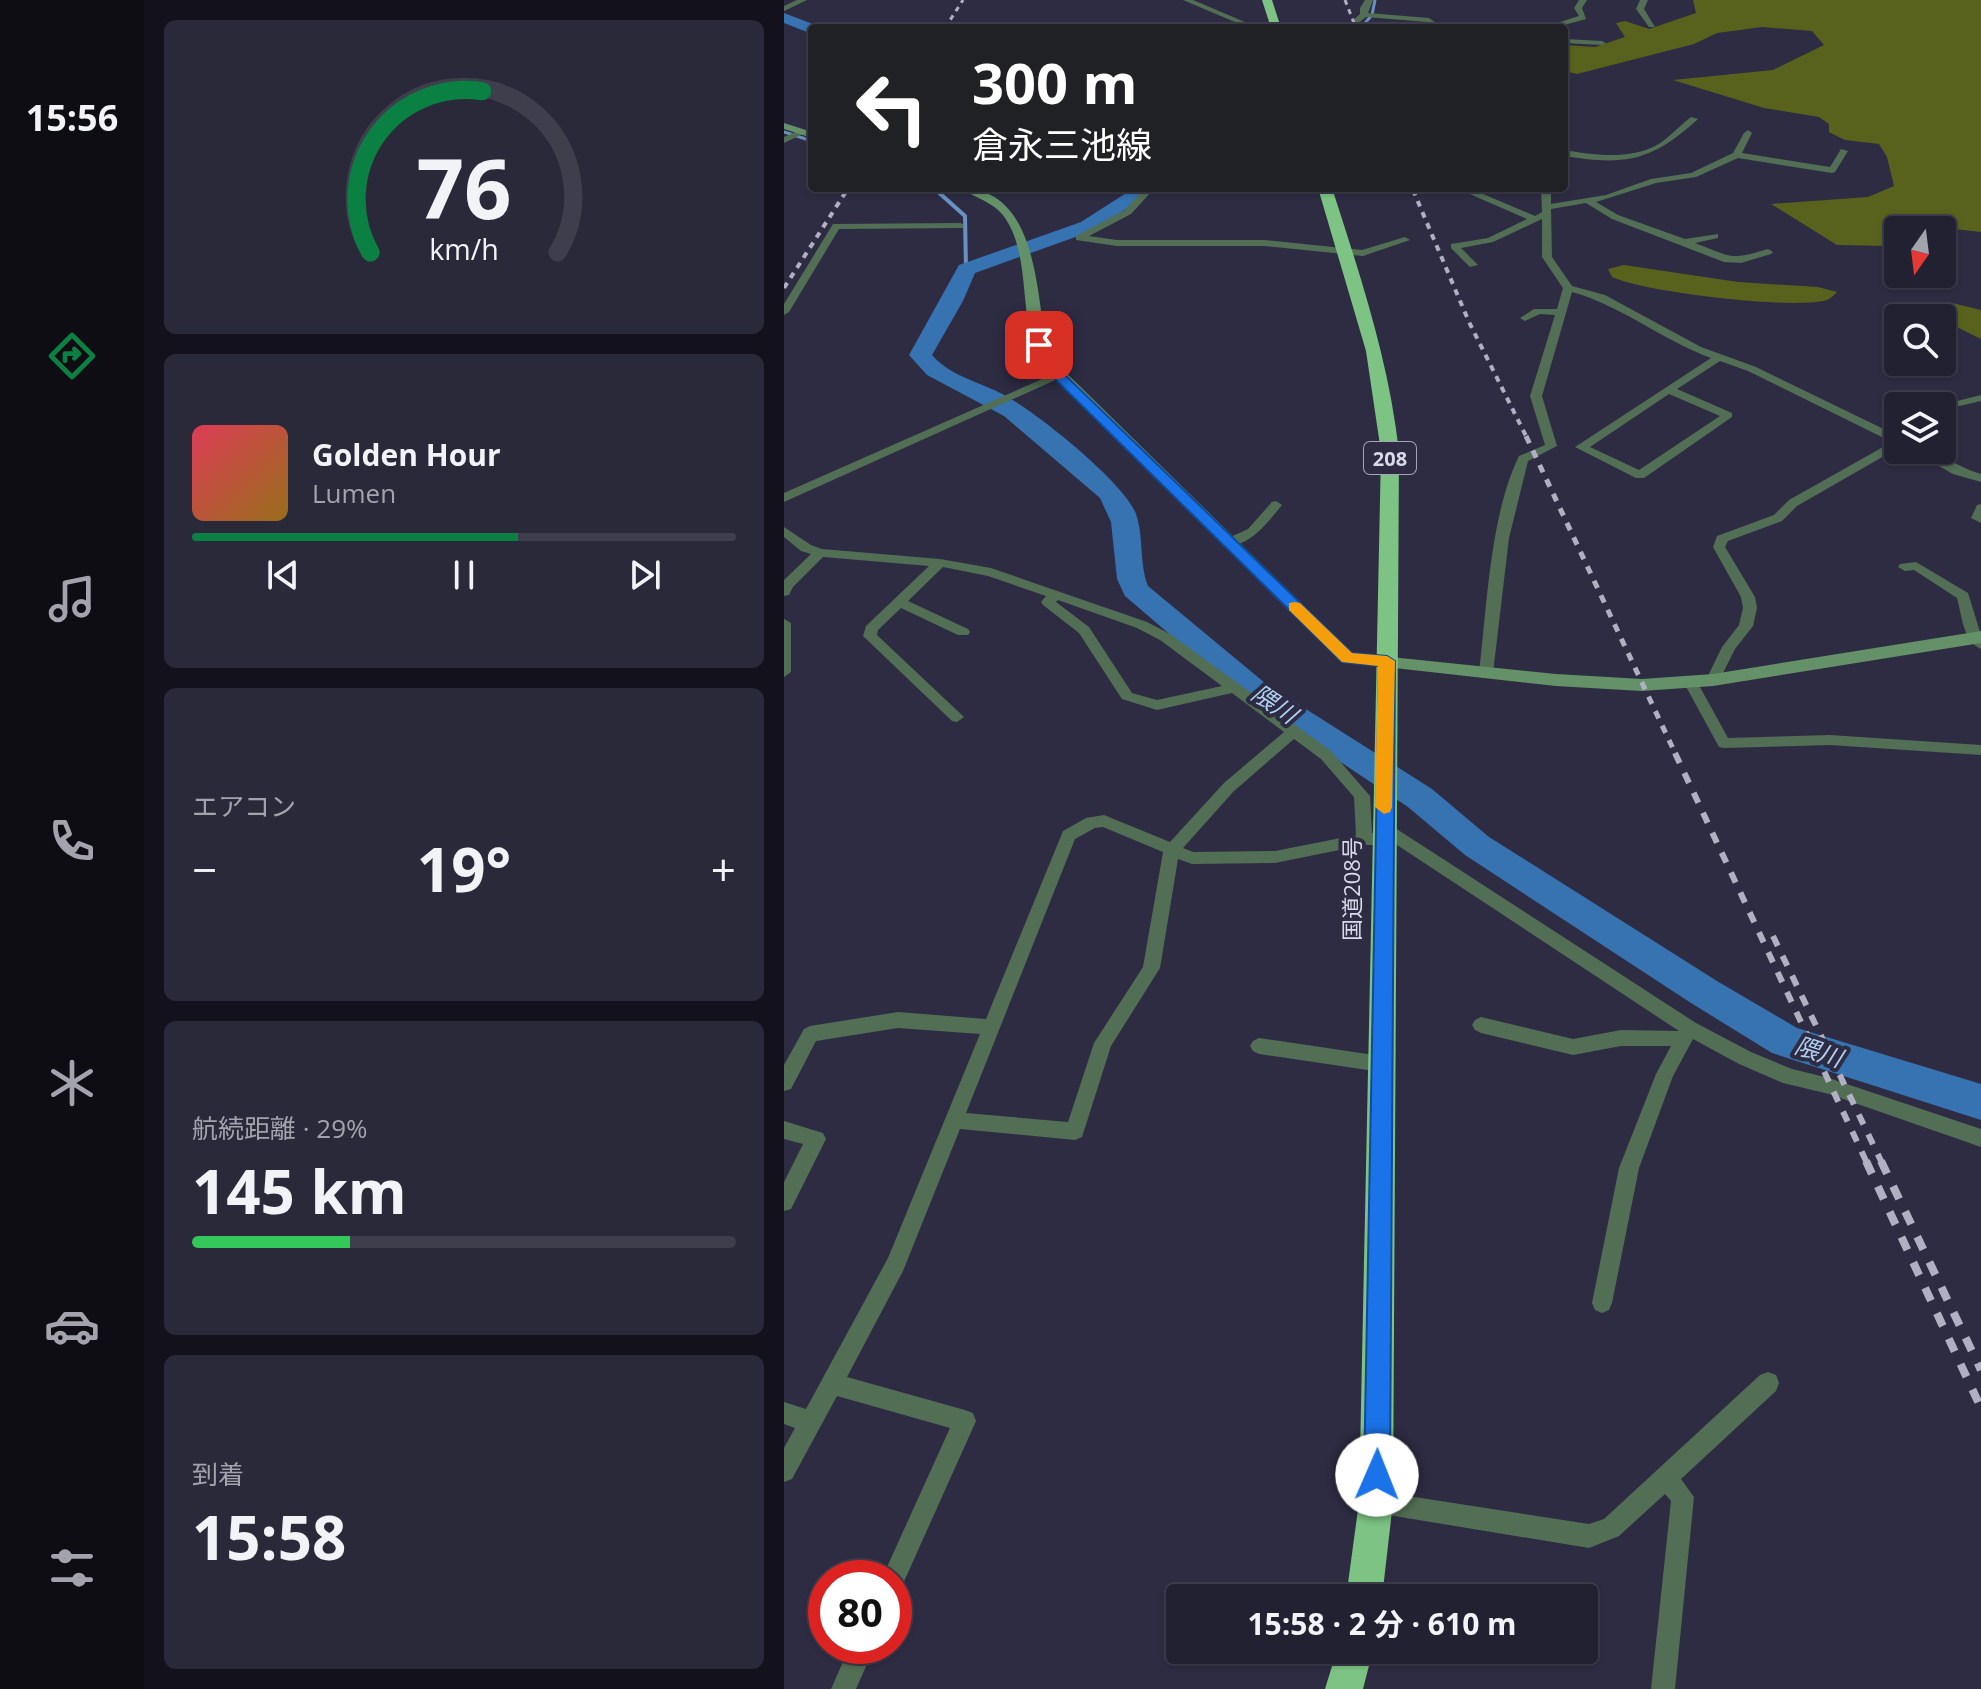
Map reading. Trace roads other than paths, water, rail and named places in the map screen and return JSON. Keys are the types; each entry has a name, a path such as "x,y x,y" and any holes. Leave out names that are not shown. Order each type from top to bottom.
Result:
{"highway":[{"path":"1267,0 1275,24"},
{"name":"国道208号","path":"1326,192 1380,366 1387,408 1391,562 1379,832 1381,1064 1376,1502 1366,1584"},
{"path":"1344,1689 1351,1664"}],"main road":[{"path":"784,126 807,133"},
{"path":"974,192 993,201 1008,214 1025,268 1039,345 1045,360 1347,658 1628,685 1713,680 1979,640"}],"street":[{"path":"784,9 803,0"},
{"path":"1187,0 1245,24"},
{"path":"1364,15 1369,0"},
{"path":"1559,24 1583,17 1578,8 1583,0"},
{"path":"1652,0 1641,2 1640,9 1652,25"},
{"path":"1353,24 1364,15 1420,19 1432,24"},
{"path":"1568,41 1602,43"},
{"path":"1568,154 1581,156 1646,152 1659,146 1694,119"},
{"path":"784,140 807,133"},
{"path":"1737,155 1748,133"},
{"path":"1473,265 1454,246 1490,240 1548,210 1654,181 1693,175 1737,155 1832,170 1844,151"},
{"path":"1146,192 1128,212 1079,238 1117,243 1264,243 1345,253 1377,251 1405,240"},
{"path":"1470,192 1532,218"},
{"path":"1546,192 1547,257 1568,288 1601,297 1719,357 1884,432"},
{"path":"1588,201 1615,217 1732,262 1768,252"},
{"path":"784,312 836,226 960,226"},
{"path":"1684,242 1715,236"},
{"path":"1486,673 1511,493 1523,459 1551,446 1536,396 1568,288"},
{"path":"1525,318 1538,311 1561,312"},
{"path":"1669,390 1728,415 1640,475 1581,447 1719,357"},
{"path":"784,498 992,406 1023,387 1058,375"},
{"path":"1956,404 1981,398"},
{"path":"1713,680 1729,647 1746,626 1750,608 1748,597 1719,547 1722,539 1778,518 1793,503 1884,446"},
{"path":"1944,464 1981,478"},
{"path":"1229,543 1252,532 1276,505"},
{"path":"1981,508 1977,518 1981,519"},
{"path":"784,531 806,548 820,553 940,563 991,572 1142,625 1165,637 1326,755 1362,796 1379,832 1687,1033 1790,1077 1829,1086 1981,1138"},
{"path":"784,592 787,585 820,553"},
{"path":"940,563 871,629 870,636 957,717"},
{"path":"1905,567 1916,566 1963,596 1979,640"},
{"path":"1054,596 1048,602 1084,630 1127,696 1157,705 1235,688"},
{"path":"899,602 963,632"},
{"path":"784,623 784,672"},
{"path":"1690,681 1724,743 1830,740 1981,750"},
{"path":"955,1120 1075,1131 1103,1043 1151,968 1171,851 1229,787 1294,731"},
{"path":"784,1471 896,1264 1069,835 1092,822 1104,821 1192,858 1275,857 1379,832"},
{"path":"784,1083 810,1034 898,1020 990,1027"},
{"path":"1481,1025 1573,1047 1621,1038 1687,1033"},
{"path":"1602,1303 1629,1168 1665,1074 1687,1033"},
{"path":"1259,1046 1381,1064"},
{"path":"784,1130 816,1139 784,1202"},
{"path":"830,1383 965,1421 902,1560"},
{"path":"1376,1502 1589,1536 1611,1528 1768,1383"},
{"path":"784,1413 810,1421"},
{"path":"1663,1689 1683,1497 1665,1478"},
{"path":"843,1689 855,1664"}],"waterway":[{"path":"1365,23 1372,15 1375,0"},
{"name":"隈川","path":"784,18 808,27"},
{"path":"784,132 808,140"},
{"path":"938,192 965,216 966,269"},
{"name":"隈川","path":"1141,192 1088,226 966,269 952,301 920,355 926,363 945,377 998,401 1102,484 1116,501 1125,522 1129,568 1135,590 1254,690 1420,798 1477,846 1786,1041 1981,1102"}],"railway":[{"path":"948,24 963,0"},
{"path":"1345,0 1354,24"},
{"path":"784,288 846,192"},
{"path":"1414,192 1469,322 1526,436"},
{"path":"1526,436 1676,755"},
{"path":"1675,753 1867,1163"},
{"path":"1773,936 1882,1163"},
{"path":"1866,1161 1981,1408"},
{"path":"1881,1161 1981,1370"}]}
